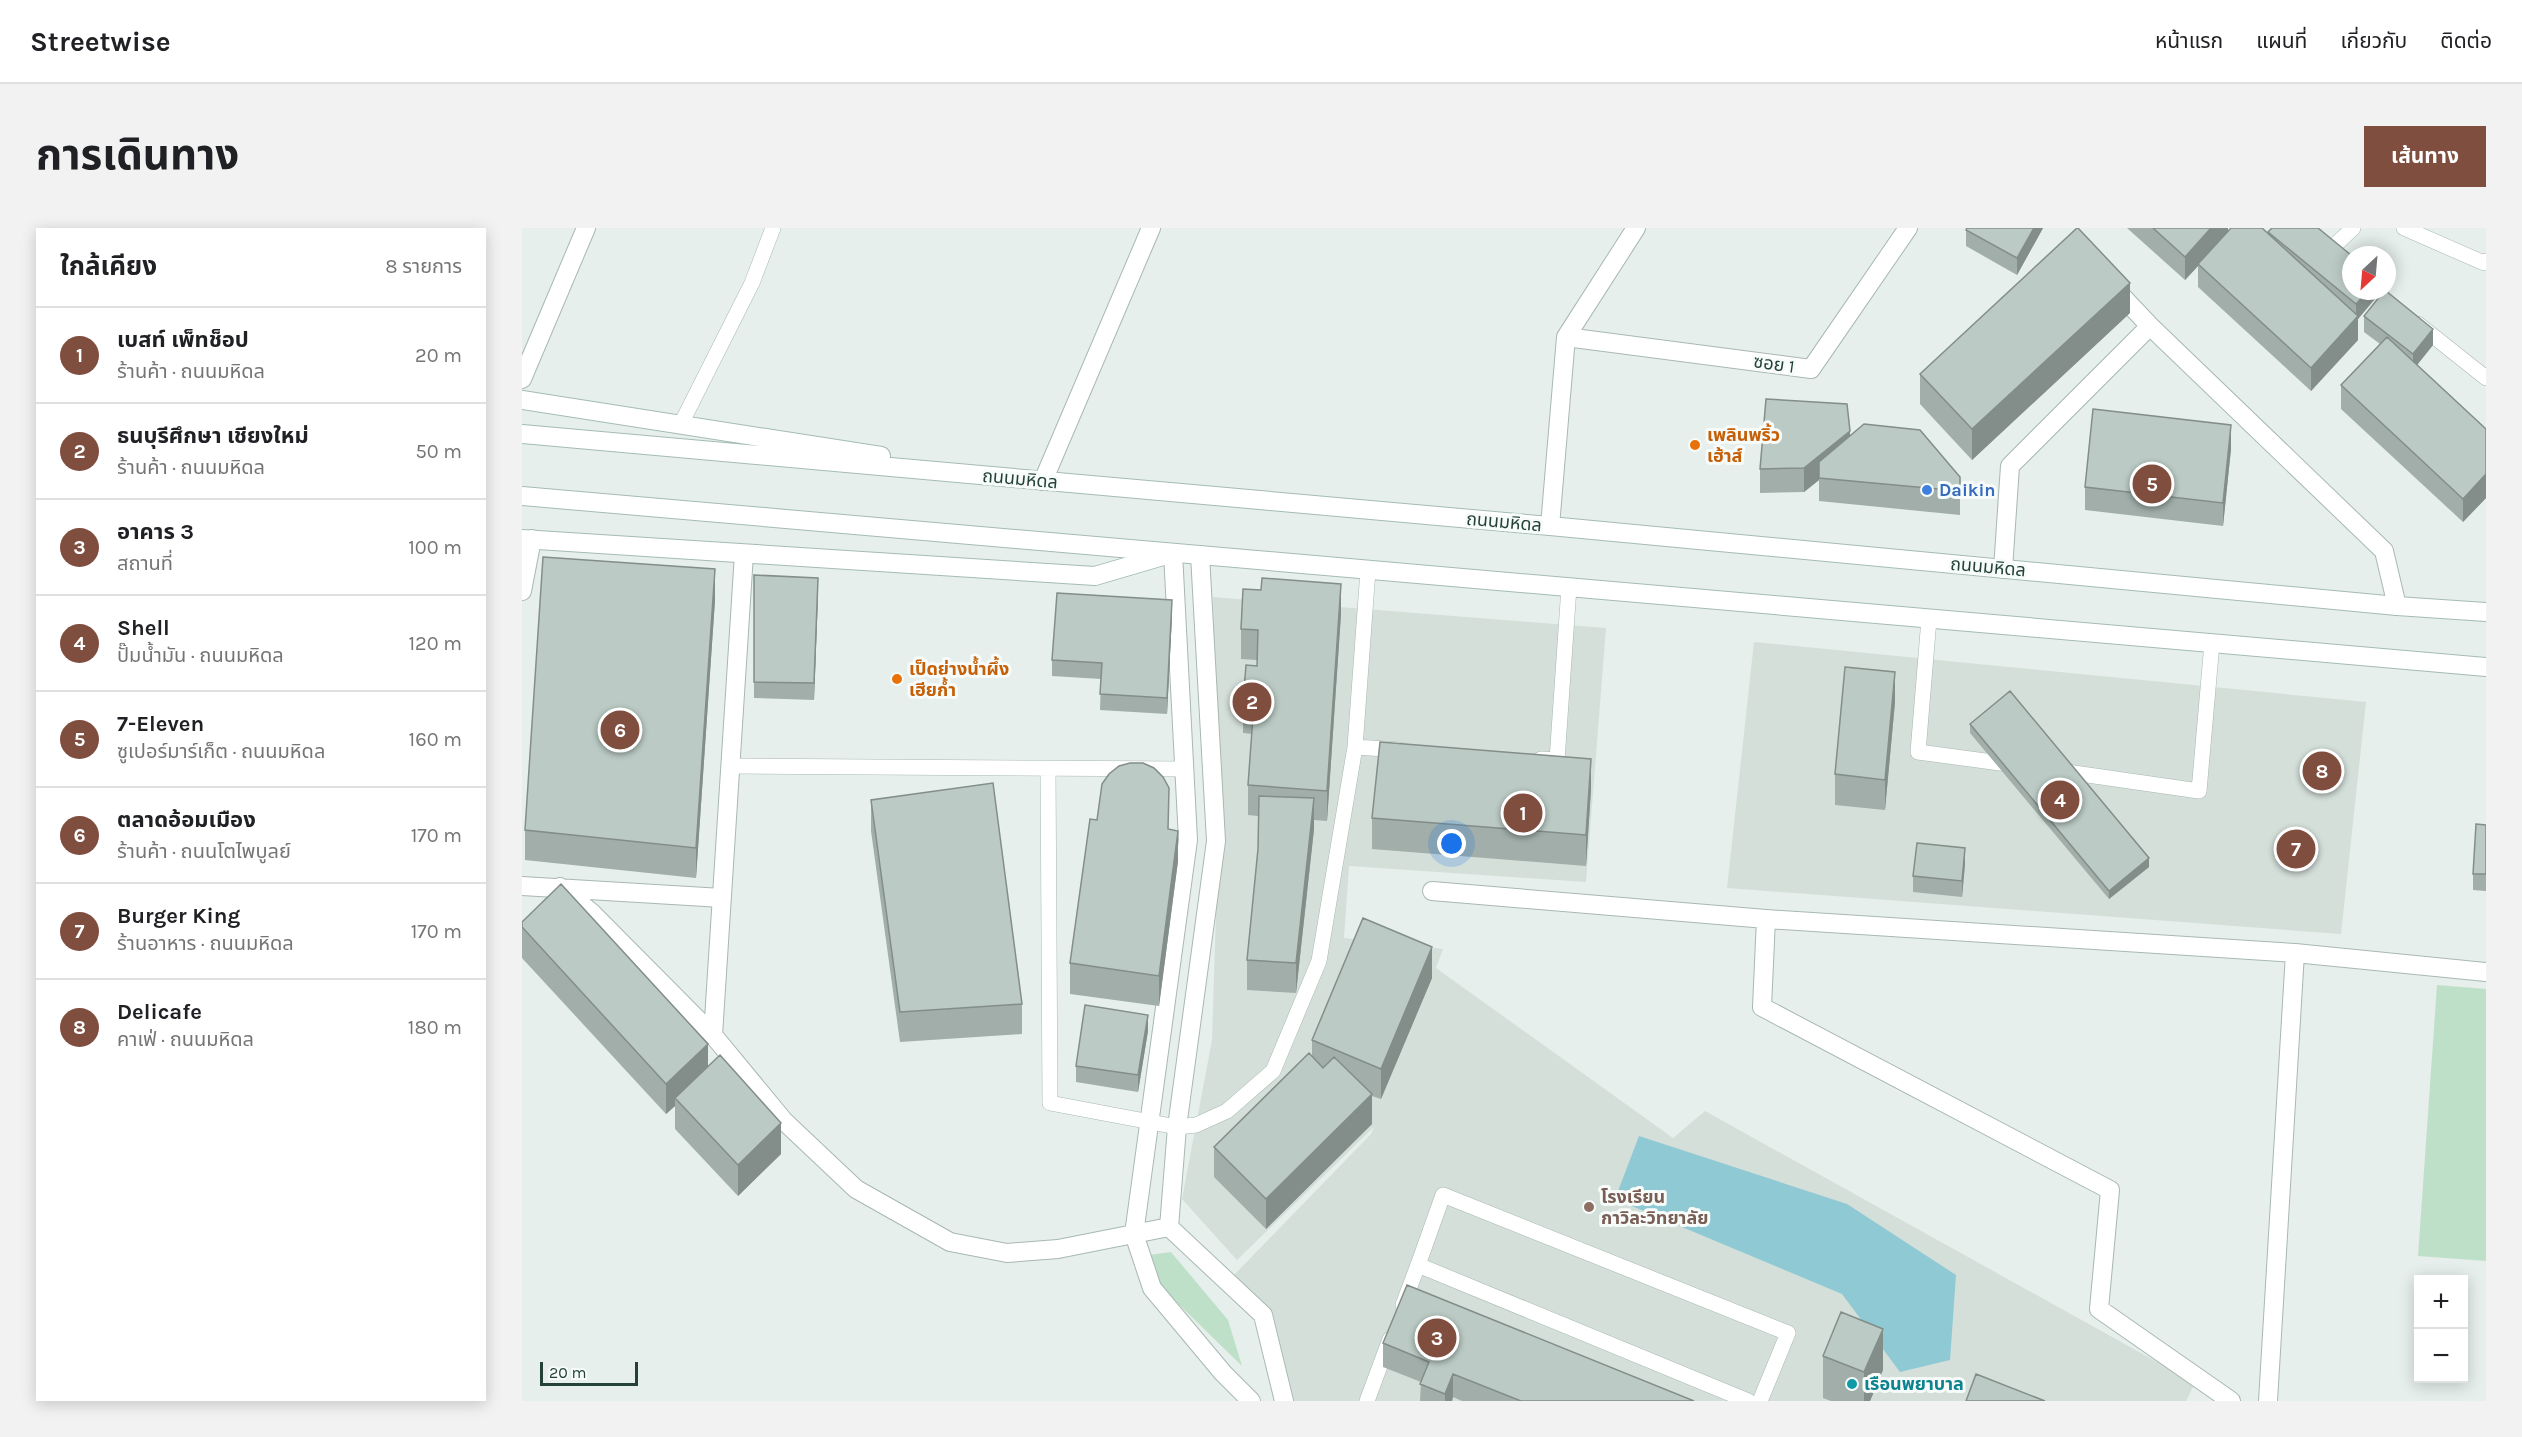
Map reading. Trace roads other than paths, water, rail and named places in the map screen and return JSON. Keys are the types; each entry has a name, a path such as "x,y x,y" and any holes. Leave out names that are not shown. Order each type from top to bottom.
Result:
{"street":[{"path":"522,379 586,228"},
{"path":"522,400 1043,481 1151,228"},
{"path":"1550,525 1566,337 1636,228"},
{"name":"ซอย 1","path":"1566,337 1811,369 1908,228"},
{"path":"2104,278 2150,326 2384,551 2397,606"},
{"path":"2003,568 2010,466 2150,326"},
{"name":"ถนนมหิดล","path":"522,434 1550,525 2397,606 2483,611"},
{"path":"522,496 2486,667"},
{"path":"522,591 527,539 1095,576 1173,553"},
{"path":"1173,553 1188,840 1134,1234 1152,1288 1223,1373 1251,1401"},
{"path":"712,1035 744,554"},
{"path":"1169,1227 1177,1128 1215,842 1200,555"},
{"path":"2457,664 2486,672"},
{"path":"1182,715 1209,713"},
{"path":"522,886 722,898"},
{"path":"560,887 592,913 712,1035 784,1121 856,1189 950,1242 1007,1253 1058,1249 1169,1227"},
{"path":"1432,891 1766,919 2295,953 2486,972"},
{"path":"1766,919 1762,1007 2110,1190 2099,1309 2231,1401"},
{"path":"2268,1401 2295,953"},
{"path":"1169,1227 1263,1315 1284,1401"}],"lane":[{"path":"681,424 752,283 773,228"},
{"path":"2342,264 2328,252 2353,228"},
{"path":"2404,228 2484,263 2486,261"},
{"path":"2404,313 2486,378"},
{"path":"1048,768 1050,1103 1177,1128 1196,1125 1227,1111 1273,1071 1319,961 1355,747 1368,570"},
{"path":"1521,758 1557,760 1569,587"},
{"path":"1929,619 1918,752 2199,790 2212,643"},
{"path":"1355,747 1414,751"},
{"path":"731,766 1185,769"},
{"path":"1367,1401 1443,1195 1788,1333 1760,1401"},
{"path":"1418,1265 1748,1401"}],"water":[{"path":"1639,1136 1847,1204 1956,1275 1950,1360 1900,1372 1842,1294 1615,1199"}],"place":[{"name":"เพลินพริ้ว เฮ้าส์","path":"1695,445"},
{"name":"7-Eleven","path":"2152,484"},
{"name":"Daikin","path":"1927,490"},
{"name":"เป็ดย่างน้ำผึ้ง เฮียก้ำ","path":"897,679"},
{"name":"ธนบุรีศึกษา เชียงใหม่","path":"1252,702"},
{"name":"ตลาดอ้อมเมือง","path":"620,730"},
{"name":"Delicafe","path":"2322,771"},
{"name":"Shell","path":"2060,800"},
{"name":"เบสท์ เพ็ทช็อป","path":"1523,813"},
{"name":"Burger King","path":"2296,849"},
{"name":"โรงเรียน กาวิละวิทยาลัย","path":"1589,1207"},
{"name":"อาคาร 3","path":"1437,1338"},
{"name":"เรือนพยาบาล","path":"1852,1384"}]}
